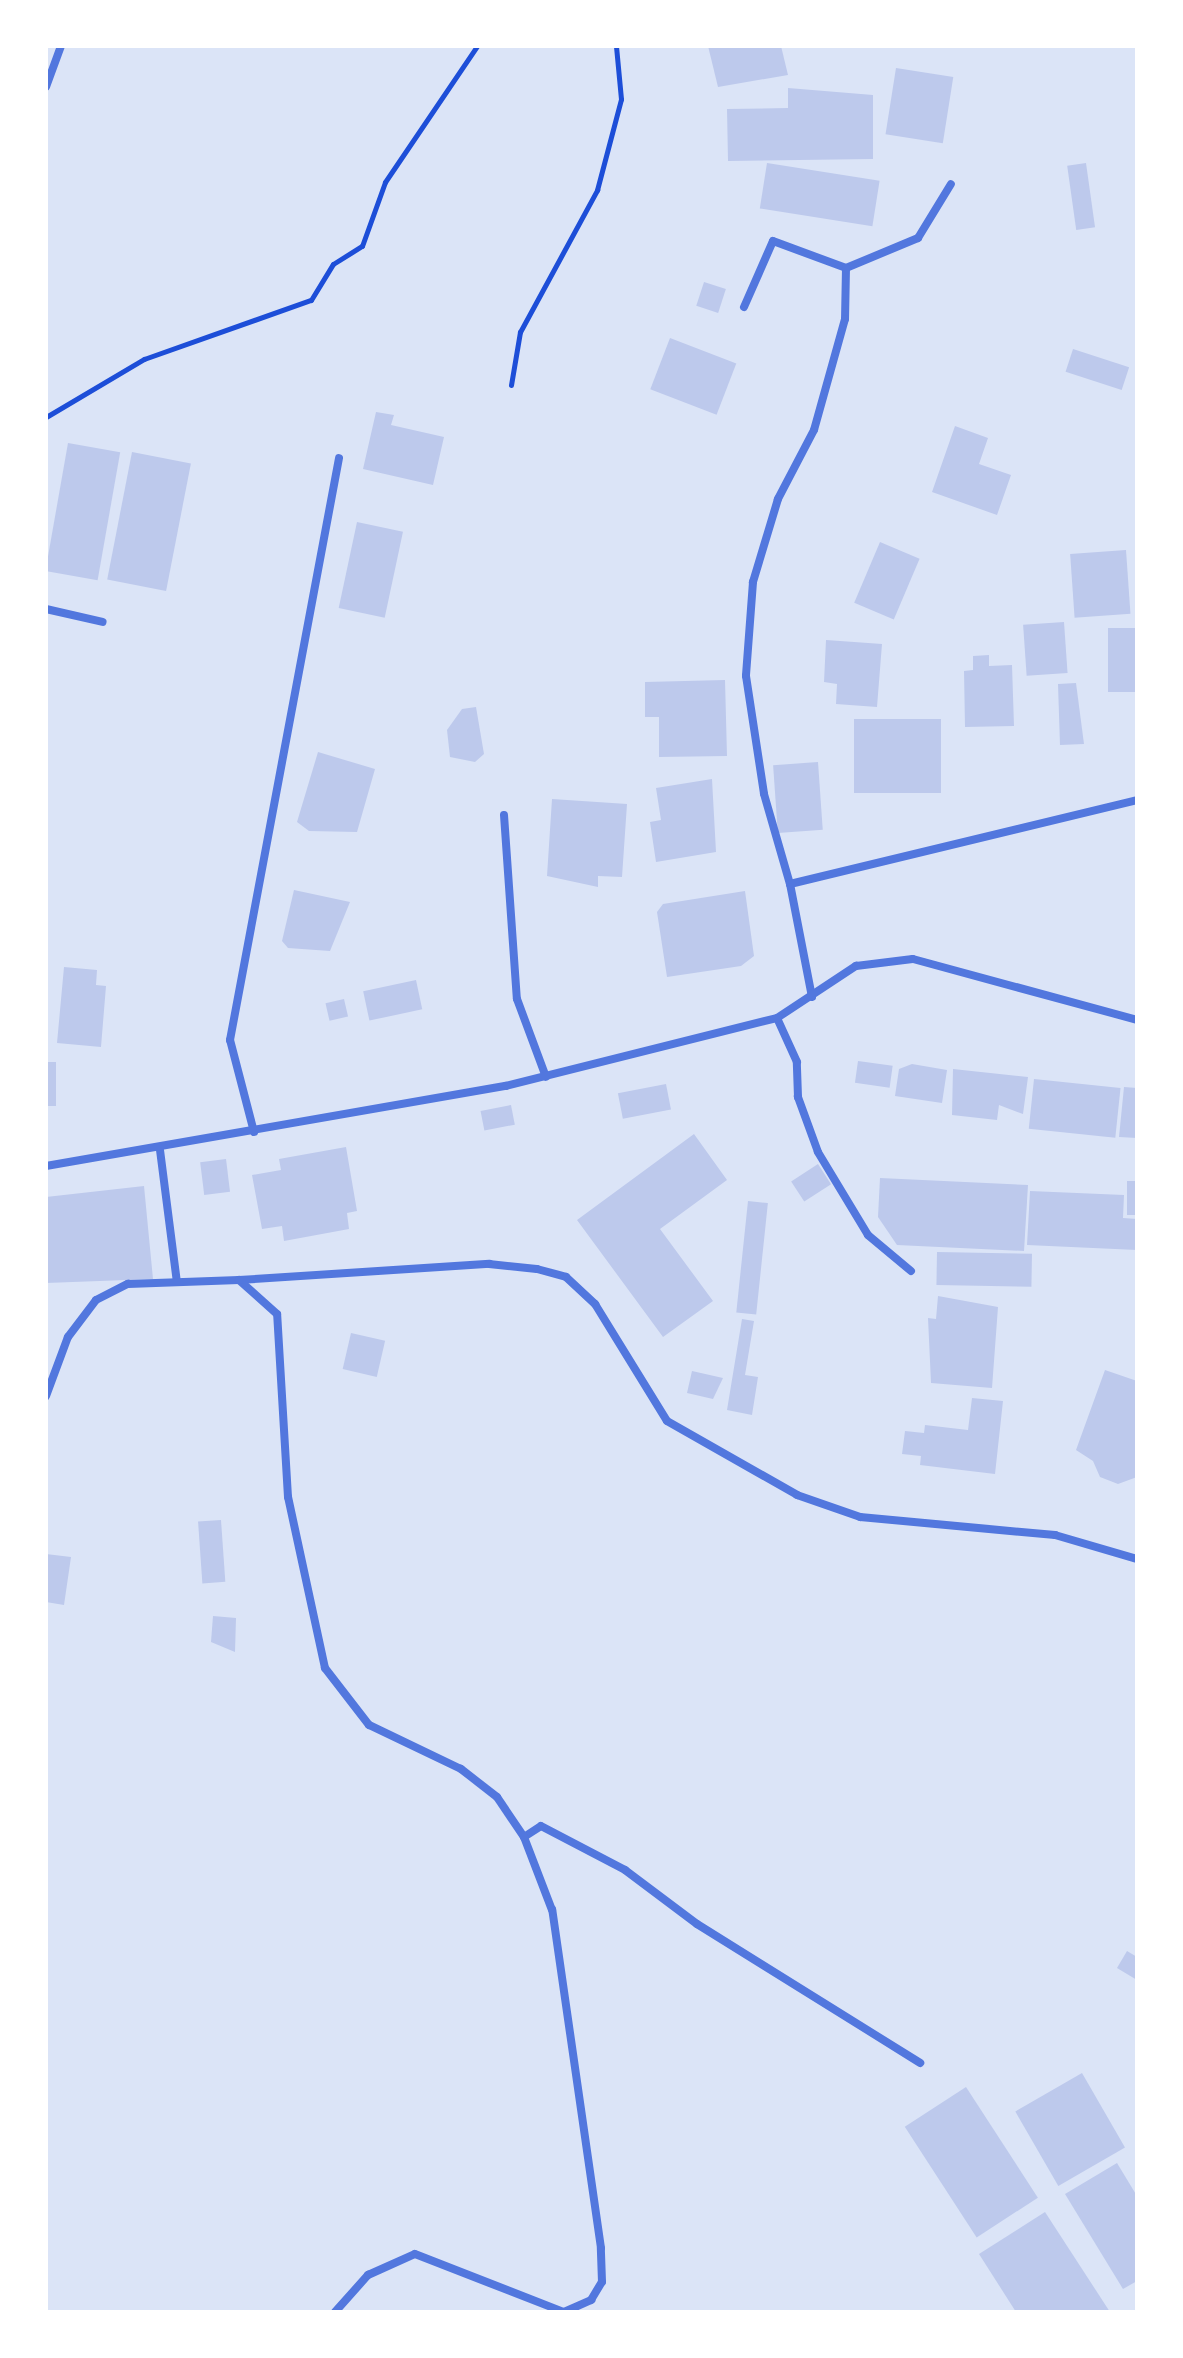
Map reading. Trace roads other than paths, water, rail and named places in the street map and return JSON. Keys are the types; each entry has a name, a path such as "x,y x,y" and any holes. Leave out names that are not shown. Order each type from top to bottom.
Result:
{"street":[{"path":"46,87 61,46"},
{"path":"744,307 773,241 846,268 918,238 951,184"},
{"path":"812,997 790,884 764,794 746,676 753,582 778,499 814,430 845,319 846,268"},
{"path":"254,1132 230,1040 339,458"},
{"path":"46,609 103,622"},
{"path":"790,884 1137,800"},
{"path":"504,815 517,999 546,1077"},
{"path":"46,1166 160,1150 546,1077 777,1018 856,966 913,959 1137,1020"},
{"path":"777,1018 797,1062 798,1097 818,1152 868,1235 911,1271"},
{"path":"160,1150 177,1282"},
{"path":"46,1396 68,1337 96,1300 128,1284 489,1264 566,1277 595,1304 667,1421 797,1495 860,1517 1055,1535 1137,1559"},
{"path":"239,1280 277,1314 288,1497 325,1668 369,1725 461,1769 497,1797 524,1837 552,1910 602,2282 591,2300 564,2312 415,2254 368,2275 335,2312"},
{"path":"524,1837 541,1826 590,1850 920,2063"}]}
